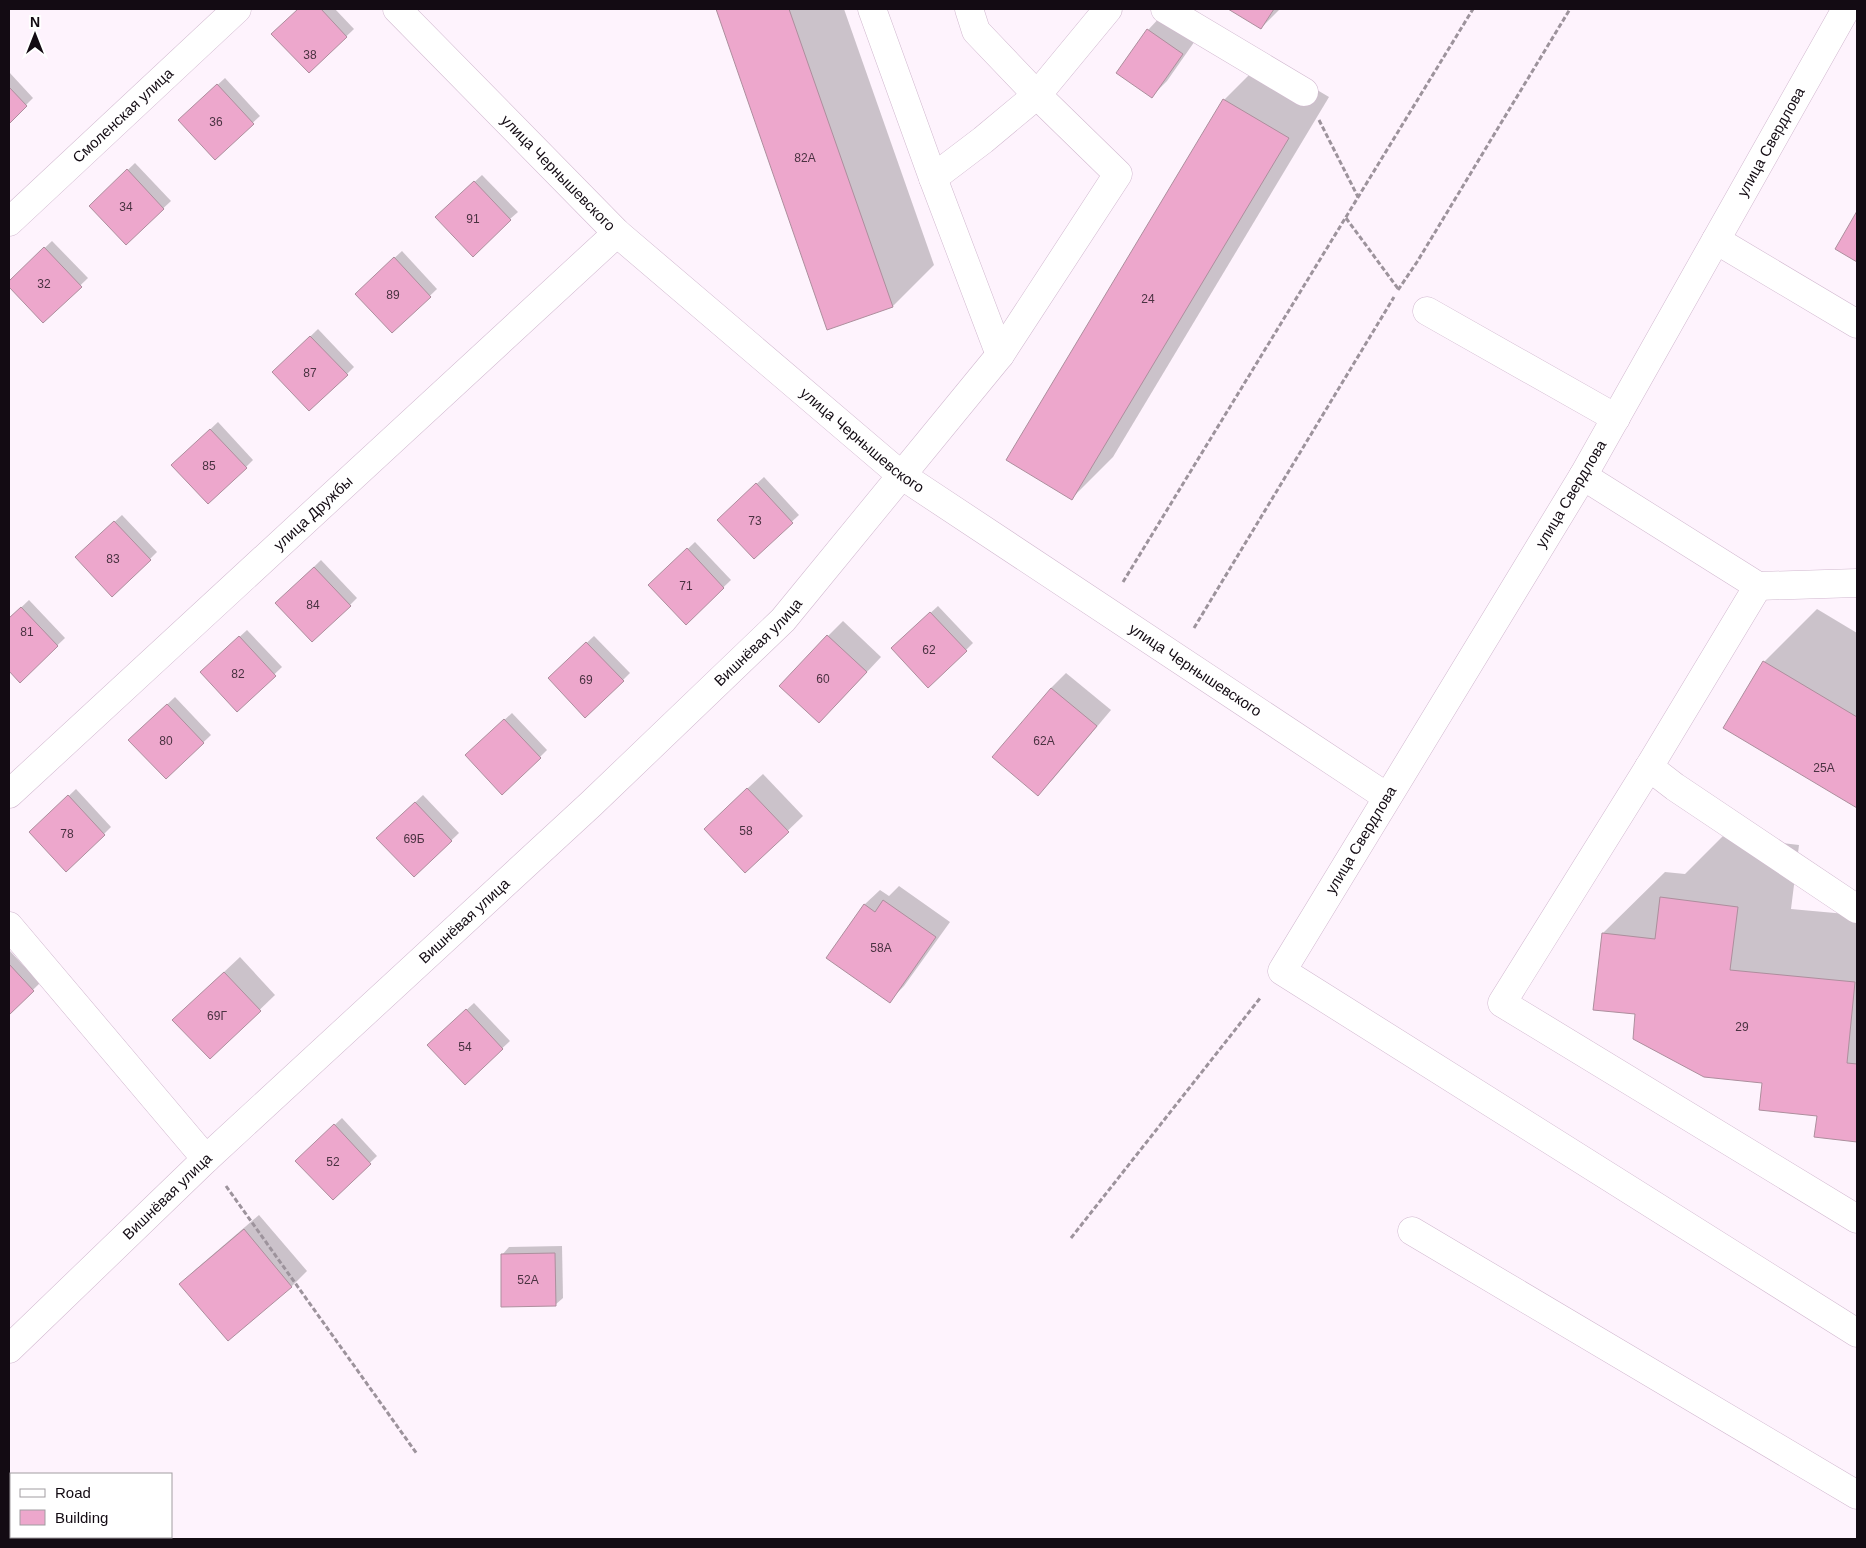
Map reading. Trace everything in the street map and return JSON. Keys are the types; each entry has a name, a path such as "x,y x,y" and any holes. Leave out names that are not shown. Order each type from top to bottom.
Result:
{"street":[{"name":"Смоленская улица","path":"9,222 237,9"},
{"name":"улица Чернышевского","path":"397,9 617,233 902,475 1387,797"},
{"path":"872,9 932,178 1000,355"},
{"path":"969,9 976,31 1037,95"},
{"path":"932,178 983,140 1037,95 1108,9"},
{"path":"1165,9 1304,92"},
{"name":"улица Свердлова","path":"1282,971 1583,476 1846,9"},
{"name":"Вишнёвая улица","path":"9,1350 206,1159 591,804 783,620 902,475 1000,355 1118,174 1037,95"},
{"name":"улица Дружбы","path":"9,794 617,233"},
{"path":"1716,240 1857,324"},
{"path":"1427,311 1616,418"},
{"path":"1583,476 1758,586 1857,583"},
{"path":"1758,586 1649,767 1502,1003 1857,1219"},
{"path":"1649,767 1675,787 1857,909"},
{"path":"9,926 206,1159"},
{"path":"1282,971 1855,1325"},
{"path":"1412,1231 1857,1495"}],"path":[{"path":"1106,611 1473,9"},
{"path":"1176,658 1570,9"},
{"path":"1304,92 1358,197"},
{"path":"1346,218 1398,290"},
{"path":"1071,1238 1282,971"},
{"path":"206,1159 417,1454"}],"building":[{"path":"298,9 321,9 347,37 309,73 271,34"},
{"path":"716,9 789,9 893,307 827,330"},
{"path":"1228,9 1274,9 1261,29"},
{"path":"1147,29 1183,54 1152,98 1116,73"},
{"path":"217,84 254,124 215,160 178,120"},
{"path":"9,87 27,106 9,124"},
{"path":"1223,99 1289,138 1072,500 1006,460"},
{"path":"127,169 164,209 126,245 89,206"},
{"path":"474,181 511,220 473,257 435,217"},
{"path":"1857,211 1857,262 1835,249"},
{"path":"44,247 82,287 43,323 9,287 9,281"},
{"path":"394,257 431,297 392,333 355,294"},
{"path":"310,336 348,375 309,411 272,372"},
{"path":"210,429 247,468 208,504 171,465"},
{"path":"756,483 793,523 754,559 717,520"},
{"path":"114,521 151,560 112,597 75,557"},
{"path":"687,548 724,588 686,625 648,585"},
{"path":"314,567 351,606 312,642 275,603"},
{"path":"21,607 58,646 20,683 9,671 9,618"},
{"path":"930,612 967,651 928,688 891,648"},
{"path":"827,635 867,672 819,723 779,686"},
{"path":"239,636 276,676 237,712 200,672"},
{"path":"586,642 624,681 585,718 548,678"},
{"path":"1763,661 1857,717 1857,808 1723,728"},
{"path":"1051,688 1097,726 1038,796 992,757"},
{"path":"167,704 204,743 166,779 128,740"},
{"path":"504,719 541,758 502,795 465,755"},
{"path":"747,788 789,832 745,873 704,829"},
{"path":"68,795 105,835 66,872 29,832"},
{"path":"415,802 452,841 414,877 376,838"},
{"path":"1660,897 1738,907 1730,970 1855,982 1847,1063 1857,1064 1857,1142 1814,1137 1817,1116 1759,1110 1762,1083 1704,1077 1633,1039 1635,1014 1593,1010 1602,933 1655,939"},
{"path":"883,900 936,937 890,1003 826,958 864,904 875,912"},
{"path":"9,964 34,991 9,1015"},
{"path":"224,972 261,1011 210,1059 172,1020"},
{"path":"466,1009 503,1049 465,1085 427,1045"},
{"path":"334,1124 371,1164 333,1200 295,1161"},
{"path":"244,1229 292,1287 228,1341 179,1284"},
{"path":"555,1253 556,1306 501,1307 501,1254"}]}
